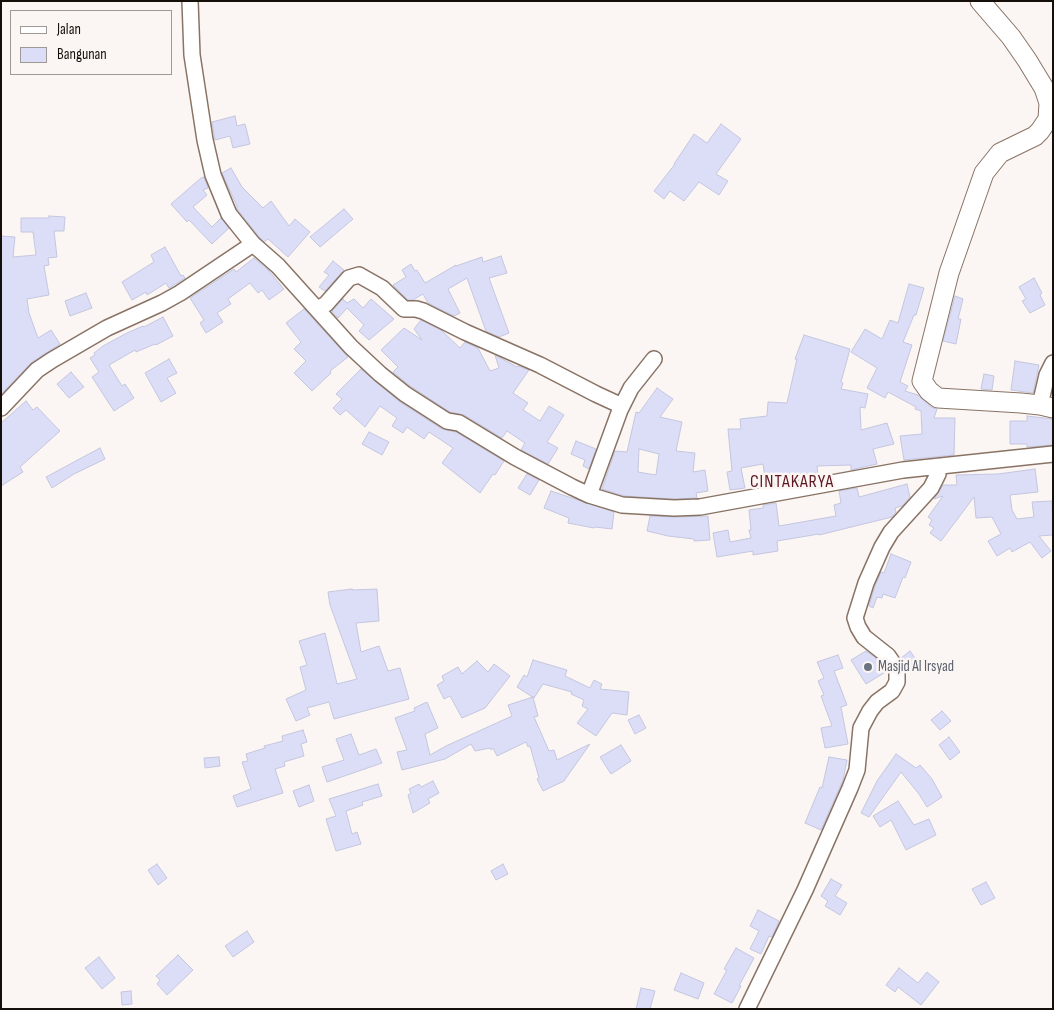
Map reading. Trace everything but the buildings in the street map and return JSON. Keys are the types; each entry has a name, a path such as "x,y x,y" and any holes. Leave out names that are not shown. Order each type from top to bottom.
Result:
{"main road":[{"path":"980,1 1011,37 1044,88 1049,103 1048,119 1035,136 1000,153 984,173 949,273 922,381 928,391 938,398 1047,407"}],"street":[{"path":"190,1 192,55 205,140 213,175 229,214 253,244 274,262 351,346 380,374 447,421 459,423 532,467 589,495 622,505 674,508 700,507 903,470 1053,454"},
{"path":"1,408 37,370 52,360 107,328 180,293 253,244"},
{"path":"317,309 326,304 349,278 359,275 382,288 404,309 423,311 464,332 540,365 622,406"},
{"path":"589,495 622,406 631,388 654,360"},
{"path":"1047,407 1047,375 1053,363"},
{"path":"747,1009 805,890 857,770 860,728 877,702 892,691 897,682 897,669 888,656 864,637 855,618 866,583 882,547 891,532 931,488 938,474 939,467"}],"place":[{"name":"Masjid Al Irsyad","path":"868,667"}],"district":[{"name":"CINTAKARYA","path":"792,482"}]}
